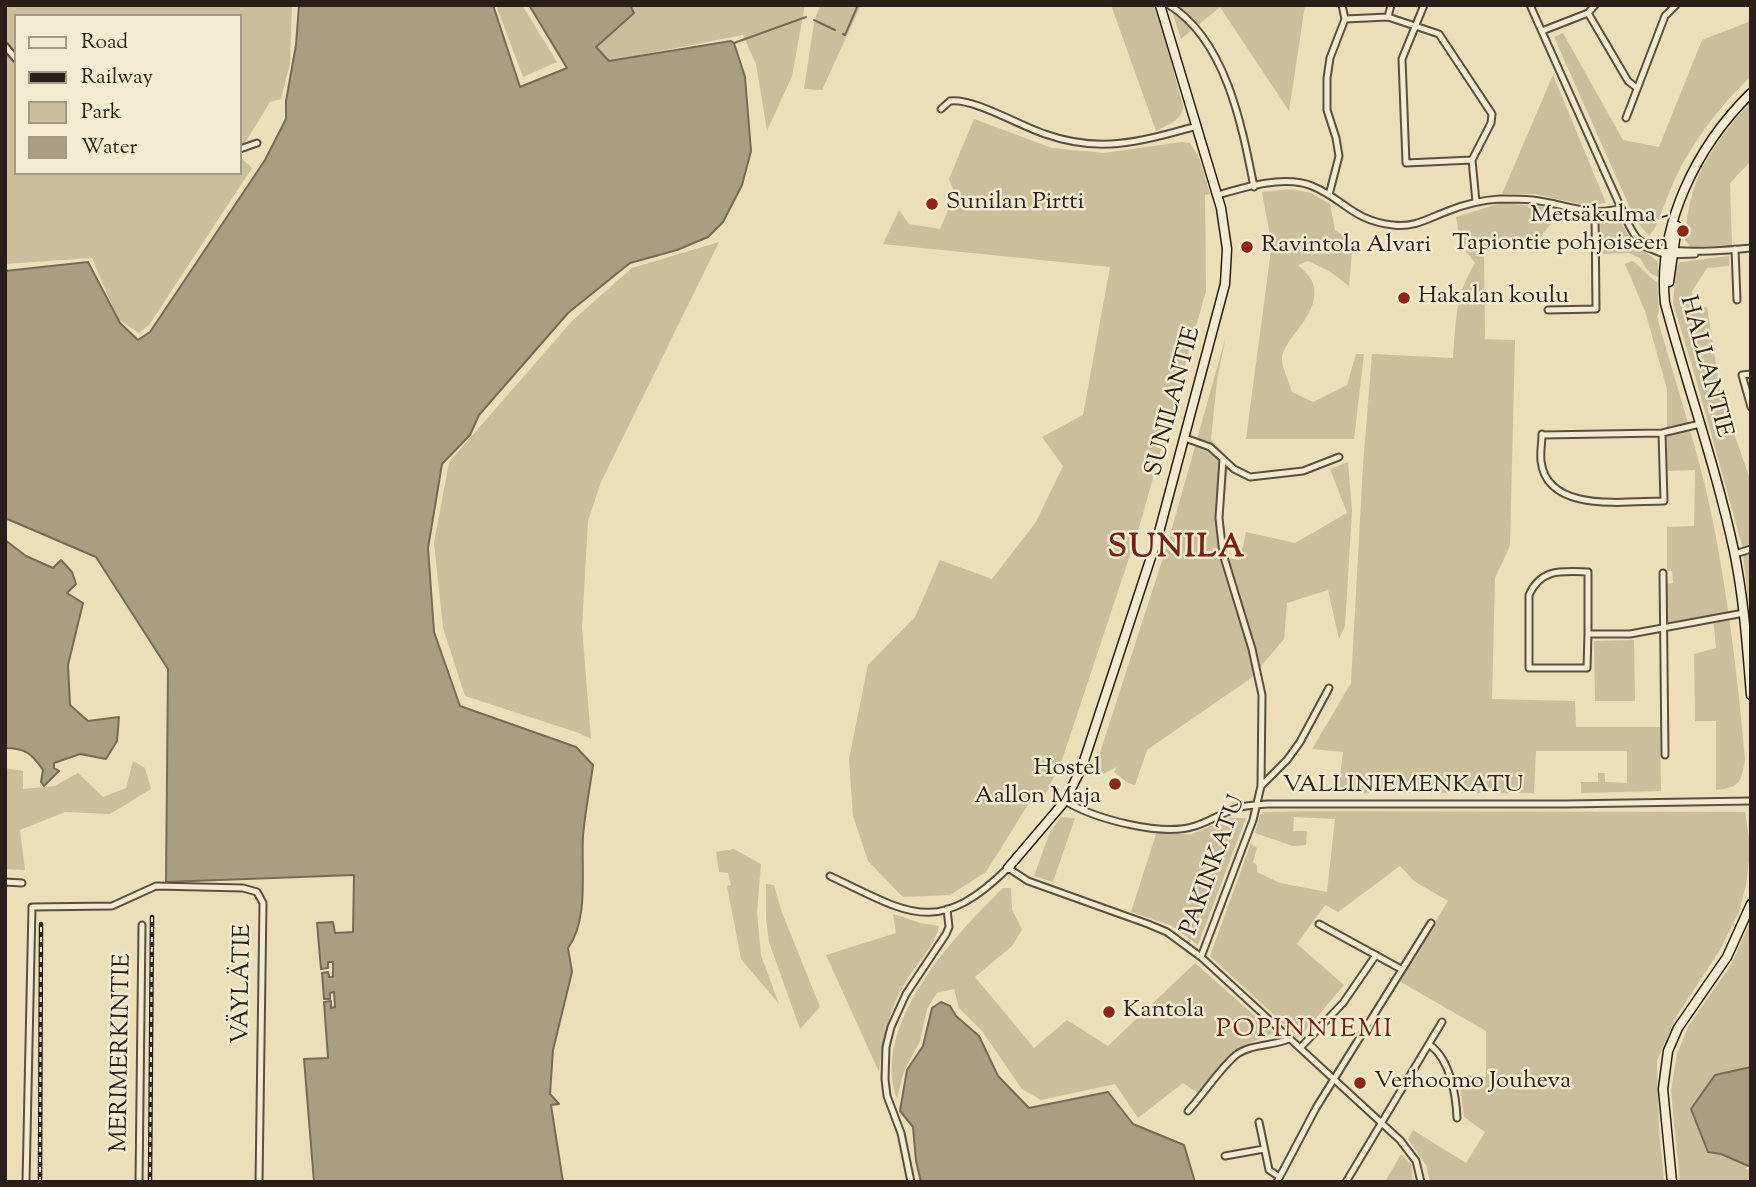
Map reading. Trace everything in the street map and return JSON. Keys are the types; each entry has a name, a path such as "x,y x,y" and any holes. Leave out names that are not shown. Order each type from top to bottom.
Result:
{"street":[{"name":"SUNILANTIE","path":"1008,868 1065,802 1079,777 1157,536 1225,284 1227,249 1218,195 1160,5"},
{"path":"1169,5 1186,16 1204,37 1238,109 1254,187"},
{"path":"1329,195 1339,156 1326,110 1327,78 1330,58 1345,19 1342,5"},
{"path":"1388,17 1391,5"},
{"path":"1424,5 1402,59 1406,163 1472,160"},
{"path":"1530,5 1637,238 1669,252 1698,253 1751,248"},
{"path":"1542,31 1588,13 1595,5"},
{"path":"1626,118 1665,16 1676,5"},
{"path":"1588,13 1628,81 1637,88"},
{"path":"1345,19 1388,17 1439,34 1492,114 1491,122 1472,160 1476,202"},
{"name":"HALLANTIE","path":"1751,93 1713,139 1688,183 1669,252 1668,295 1669,320 1734,554 1744,613 1751,695"},
{"path":"941,109 950,101 965,102 1044,134 1070,142 1094,145 1145,141 1197,126"},
{"path":"242,148 257,143"},
{"path":"1218,195 1254,187 1300,183 1329,195 1362,218 1396,226 1419,224 1476,202 1499,199 1532,200 1595,213 1621,208"},
{"path":"1548,310 1596,309 1595,213"},
{"path":"1735,249 1737,300"},
{"path":"1751,374 1742,375 1751,407"},
{"path":"1662,433 1664,501 1584,501 1570,498 1558,491 1541,463 1542,435 1662,433 1700,424"},
{"path":"1185,438 1210,447 1234,470 1250,477 1303,471 1339,457"},
{"name":"PAKINKATU","path":"1201,957 1258,805 1261,786 1262,695 1252,649 1223,554 1219,519 1223,460"},
{"path":"1734,554 1751,549"},
{"path":"1558,571 1588,572 1588,634 1587,668 1529,668 1529,596 1534,585 1545,576 1558,571"},
{"path":"1663,573 1665,755"},
{"path":"1588,634 1630,634 1744,613"},
{"path":"1261,786 1287,760 1300,742 1329,688"},
{"name":"VALLINIEMENKATU","path":"1065,802 1095,814 1150,830 1161,830 1182,829 1241,807 1258,805 1751,801"},
{"path":"830,876 915,913 937,912 980,894 1008,868 1028,881 1167,932 1201,957 1380,1121 1409,1150 1416,1161 1421,1182"},
{"path":"5,882 22,883"},
{"name":"VÄYLÄTIE","path":"26,1182 32,907 112,906 156,886 243,888 257,892 263,903 259,1182"},
{"path":"1672,1182 1663,1089 1668,1051 1678,1028 1727,957 1751,904"},
{"path":"911,1182 901,1133 887,1096 884,1066 886,1047 891,1027 906,994 946,934 949,919 947,909"},
{"path":"1259,1122 1269,1170 1277,1179 1333,1079 1431,923"},
{"path":"1319,924 1401,969"},
{"name":"MERIMERKINTIE","path":"139,1182 142,925"},
{"path":"1300,1048 1343,1003 1376,956"},
{"path":"1346,1182 1380,1121 1442,1022"},
{"path":"1188,1111 1236,1054 1277,1045 1289,1039"},
{"path":"1430,1045 1438,1051 1449,1076 1457,1101 1457,1118"},
{"path":"1225,1156 1264,1149"}],"green space":[{"path":"5,5 292,5 290,63 281,99 270,102 242,148 242,14 14,14 14,175 242,175 242,159 252,168 149,325 139,333 118,319 92,258 5,264"},
{"path":"496,5 522,5 557,62 523,77"},
{"path":"630,5 805,5 792,76 767,131 756,64 743,35 610,61 596,47 634,13"},
{"path":"820,5 861,5 822,90 804,89 814,23"},
{"path":"1111,5 1156,5 1183,106 1177,118 1156,131"},
{"path":"1170,5 1305,5 1289,111 1220,7 1181,39"},
{"path":"1751,21 1751,76 1714,117 1690,151 1649,236 1635,219 1554,37 1563,33 1623,140 1659,147 1702,40"},
{"path":"1553,75 1606,203 1589,206 1534,194 1502,194"},
{"path":"1751,101 1751,161 1730,183 1732,245 1691,247 1684,239 1696,182 1716,145"},
{"path":"974,119 1052,148 1104,153 1190,143 1200,160 1210,194 1205,195 1206,291 1138,531 1061,763 1042,801 1029,803 986,872 950,895 903,897 868,861 853,816 849,759 868,665 915,617 940,560 992,579 1036,522 1063,466 1042,437 1083,415 1110,267 883,244 899,210 909,224 940,229 955,194 949,179"},
{"path":"1292,189 1311,193 1330,204 1335,230 1353,242 1349,286 1329,271 1308,261 1298,265 1312,281 1313,304 1288,343 1282,360 1292,392 1313,402 1347,385 1356,354 1364,354 1354,439 1246,439 1270,258 1269,230 1262,192"},
{"path":"1501,203 1547,207 1551,224 1530,250 1484,251 1485,339 1515,340 1510,546 1495,578 1492,699 1575,701 1576,727 1660,727 1661,791 1581,793 1581,782 1598,782 1598,773 1605,773 1605,782 1627,783 1627,751 1536,751 1534,793 1338,793 1343,752 1312,749 1351,683 1372,354 1453,358 1460,298 1475,263 1461,245 1456,217"},
{"path":"1607,219 1619,219 1631,240 1658,262 1659,277 1650,272 1640,258 1629,253 1601,254 1600,223"},
{"path":"719,242 601,482 588,521 582,627 591,739 465,696 443,628 434,543 449,462 573,320 632,268"},
{"path":"1729,256 1729,266 1707,268 1692,291 1693,308 1707,307 1721,396 1751,482 1751,627 1742,545 1673,303 1676,267 1680,262"},
{"path":"1632,261 1657,282 1657,317 1714,524 1734,657 1745,760 1738,782 1730,788 1716,790 1716,721 1695,721 1694,654 1716,648 1713,617 1666,624 1667,584 1673,583 1672,571 1667,571 1667,527 1694,526 1695,470 1667,471 1667,389 1645,311 1625,264"},
{"path":"1226,336 1217,380 1211,439 1229,459 1218,557 1240,560 1246,532 1295,543 1347,513 1330,469 1348,462 1352,511 1345,626 1339,639 1328,590 1287,603 1284,639 1251,678 1147,750 1135,785 1114,772 1117,767 1103,774 1096,765 1169,539"},
{"path":"1634,640 1635,701 1595,701 1594,641"},
{"path":"133,761 145,768 151,789 110,814 65,812 20,830 25,870 5,869 5,768 23,771 23,789 55,786 78,773 103,797 126,788"},
{"path":"1264,812 1745,812 1749,861 1739,912 1720,950 1676,1017 1657,1061 1664,1182 1430,1182 1426,1165 1408,1139 1413,1130 1466,1163 1485,1132 1464,1117 1459,1075 1486,1077 1486,1031 1399,981 1448,901 1414,881 1400,866 1338,912 1325,905 1297,944 1344,985 1299,1038 1210,956 1251,843 1257,848 1253,862 1257,865 1257,872 1280,883 1327,892 1335,819 1294,817 1293,831 1307,831 1306,845 1293,846 1255,833 1260,815"},
{"path":"1061,817 1075,818 1053,882 1034,876 1050,832"},
{"path":"1230,818 1246,818 1198,945 1172,926 1131,912 1156,834 1192,834"},
{"path":"734,849 761,864 757,912 761,955 779,1004 741,959 727,886 731,885 728,873 719,872 716,852"},
{"path":"766,884 774,885 781,910 820,1007 800,1029 769,942"},
{"path":"1003,888 1011,888 1012,909 1022,930 1012,946 975,977 1034,1048 1067,1020 1108,1046 1195,963 1274,1033 1240,1047 1198,1093 1183,1083 1138,1118 1115,1084 1041,1100 1022,1089 982,1031 959,1008 954,989 937,993 927,1009 920,1041 904,1071 897,1099 892,1071 895,1042 906,1012 941,956"},
{"path":"893,914 939,926 930,947 896,1000 885,1035 879,1072 826,955 896,933"},
{"path":"1751,921 1751,1067 1715,1075 1721,1154 1749,1166 1745,1169 1751,1170 1751,1182 1680,1182 1671,1091 1677,1054 1689,1025 1731,965"},
{"path":"1401,1154 1411,1164 1413,1182 1385,1182"}],"water":[{"path":"299,5 493,5 520,87 567,68 529,5 630,5 634,13 596,47 609,61 731,41 745,77 751,151 742,185 723,222 708,237 677,250 630,263 568,313 479,415 470,435 442,464 428,548 434,632 460,706 576,747 593,765 583,836 581,909 575,936 568,948 572,972 553,1050 550,1094 559,1104 551,1105 563,1182 314,1182 304,1059 328,1058 324,1002 331,1001 331,1008 335,1007 334,992 330,993 330,999 324,999 322,973 328,972 329,977 333,977 333,962 328,962 328,968 321,969 317,923 333,922 335,933 353,932 354,875 166,882 168,669 96,557 5,518 5,271 88,262 120,323 138,340 150,332 265,160 286,119"},
{"path":"5,540 26,556 53,568 61,560 72,572 76,584 67,593 83,603 68,665 70,705 88,721 119,717 117,741 106,759 80,754 54,763 54,768 59,771 44,786 41,782 43,770 32,756 18,749 5,748"},
{"path":"941,1002 950,1006 956,1016 979,1036 998,1076 1029,1108 1108,1092 1133,1124 1184,1145 1195,1182 921,1182 913,1127 900,1111 907,1070 923,1046 932,1008"},
{"path":"1751,1067 1751,1167 1721,1154 1708,1152 1691,1109 1715,1075"}],"waterway":[{"path":"843,34 845,35 858,5"},
{"path":"734,43 806,17"},
{"path":"814,20 835,30"}],"railway":[{"path":"150,1182 152,917"},
{"path":"40,1182 41,924"}],"place":[{"name":"Sunilan Pirtti","path":"932,204"},
{"name":"Metsäkulma - Tapiontie pohjoiseen","path":"1683,231"},
{"name":"Ravintola Alvari","path":"1247,247"},
{"name":"Hakalan koulu","path":"1404,298"},
{"name":"Hostel Aallon Maja","path":"1115,784"},
{"name":"Kantola","path":"1109,1012"},
{"name":"Verhoomo Jouheva","path":"1360,1083"}],"district":[{"name":"SUNILA","path":"1177,551"},
{"name":"POPINNIEMI","path":"1305,1032"}]}
